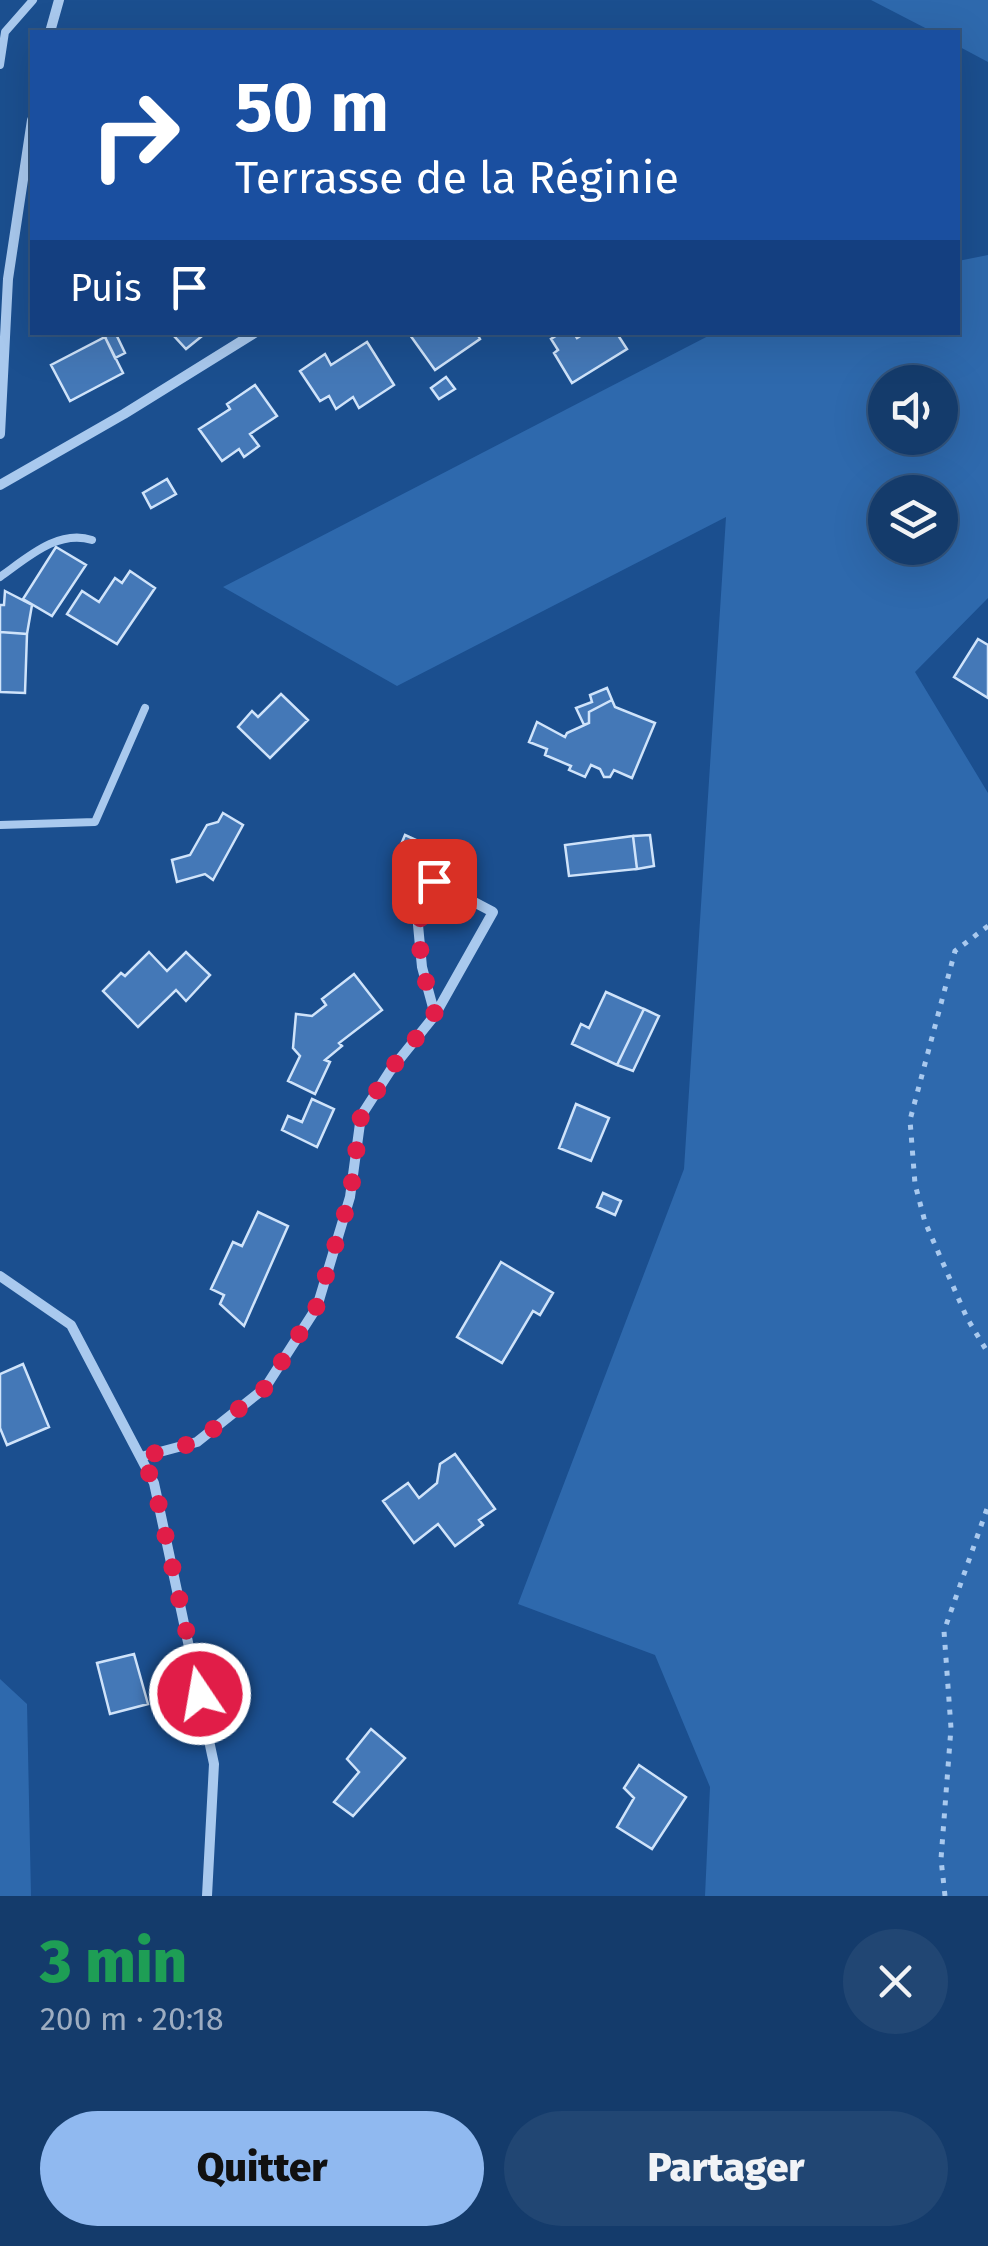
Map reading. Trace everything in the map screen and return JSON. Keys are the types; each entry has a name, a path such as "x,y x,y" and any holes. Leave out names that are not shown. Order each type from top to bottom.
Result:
{"street":[{"path":"51,30 59,0"},
{"path":"0,434 8,279 30,133"},
{"path":"0,484 124,414 251,335"},
{"path":"141,1457 197,1442 265,1388 316,1308 350,1197 361,1116 390,1070 435,1015 493,912 434,881 418,925 422,967 435,1015"},
{"path":"0,1276 71,1325 154,1483 214,1764 207,1896"}],"lane":[{"path":"0,65 5,32 33,0"},
{"path":"0,577 42,547 78,536 92,540"},
{"path":"0,825 95,822 145,708"}],"path":[{"path":"988,926 955,951 910,1120 915,1184 924,1222 967,1318 988,1352"},
{"path":"945,1896 941,1859 951,1728 944,1631 988,1506"}],"shaded area":[{"path":"871,0 988,0 988,62 960,47 960,30 929,30"},
{"path":"988,255 988,598 915,672 988,793 988,1896 705,1896 710,1787 655,1655 518,1604 684,1169 726,517 397,686 223,587 710,335 960,335 960,261"},
{"path":"0,1679 27,1704 31,1896 0,1896"}],"building":[{"path":"116,335 125,353 115,358 105,337"},
{"path":"177,335 203,335 186,349 175,337"},
{"path":"410,335 478,335 480,339 435,370"},
{"path":"557,335 618,335 627,349 572,383 554,353 558,350 551,339"},
{"path":"105,337 123,373 70,401 51,365"},
{"path":"367,342 394,385 359,408 353,397 336,409 329,396 320,401 300,371 325,354 331,365"},
{"path":"446,377 455,389 439,399 431,388"},
{"path":"255,385 277,416 250,434 259,446 244,457 239,449 222,461 199,429 230,409 227,404"},
{"path":"167,479 176,494 151,508 143,493"},
{"path":"56,547 86,565 52,616 23,599"},
{"path":"130,571 155,588 117,644 67,614 82,591 99,602 115,578 122,583"},
{"path":"5,591 32,605 27,634 0,632 0,605 4,605"},
{"path":"0,632 27,634 25,693 0,692"},
{"path":"978,639 988,645 988,698 954,677"},
{"path":"607,688 612,700 589,712 589,723 584,725 576,708 592,702 590,695"},
{"path":"281,694 308,720 270,758 238,727 252,711 258,717"},
{"path":"612,700 615,707 655,723 632,778 614,770 610,777 604,777 600,769 591,765 585,777 545,755 547,749 529,742 537,722 565,737 589,723 589,712"},
{"path":"223,813 243,825 213,880 205,874 177,882 172,860 190,855 207,825 218,822"},
{"path":"405,835 425,844 417,860 398,852"},
{"path":"650,835 654,866 637,869 633,836"},
{"path":"633,836 637,869 569,876 565,845"},
{"path":"149,952 167,971 186,952 210,975 186,1001 176,990 138,1027 103,991"},
{"path":"354,974 382,1010 339,1043 342,1046 325,1060 330,1062 315,1094 288,1081 300,1056 293,1048 296,1014 312,1016 326,1005 322,999"},
{"path":"606,992 644,1009 617,1065 572,1044 581,1024 589,1028"},
{"path":"644,1009 659,1016 633,1071 617,1065"},
{"path":"312,1099 334,1109 317,1147 282,1130 288,1116 302,1122"},
{"path":"576,1104 609,1118 591,1161 559,1148"},
{"path":"603,1193 621,1201 615,1215 597,1207"},
{"path":"258,1212 288,1226 244,1326 220,1304 224,1295 211,1289 233,1242 242,1246"},
{"path":"501,1262 553,1293 540,1315 533,1311 502,1363 457,1337"},
{"path":"23,1364 49,1427 7,1445 0,1428 0,1374"},
{"path":"455,1454 495,1509 479,1520 483,1525 455,1546 438,1524 414,1543 383,1501 408,1483 419,1498 437,1483 440,1464"},
{"path":"134,1654 148,1704 110,1714 97,1663"},
{"path":"371,1729 405,1758 353,1816 334,1802 359,1772 347,1759"},
{"path":"639,1765 686,1797 652,1849 617,1827 634,1798 624,1788"}],"route":[{"path":"200,1694 154,1483 141,1457 197,1442 265,1388 316,1308 350,1197 361,1116 390,1070 435,1015 422,967 418,925 434,881"}]}
